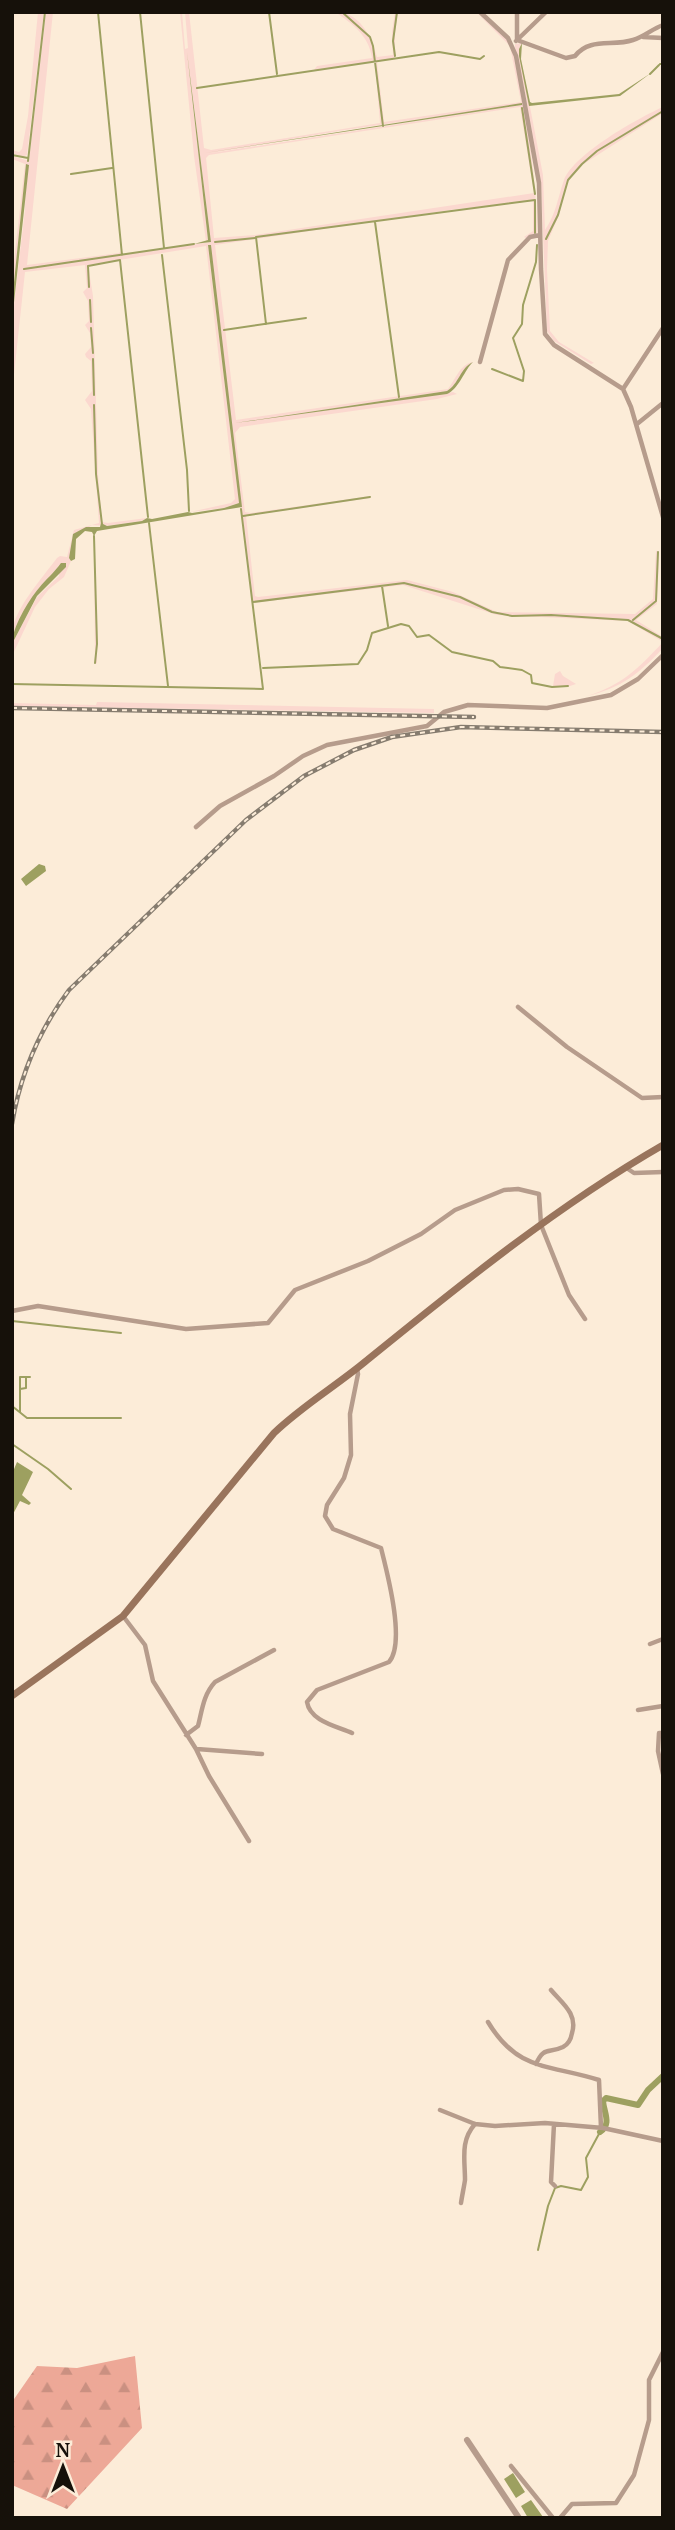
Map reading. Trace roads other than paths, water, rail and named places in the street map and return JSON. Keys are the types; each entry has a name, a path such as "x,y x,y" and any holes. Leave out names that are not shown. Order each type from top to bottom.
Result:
{"main road":[{"path":"12,1696 122,1616 274,1433 289,1419 450,1292 541,1225 625,1167 663,1145"}],"street":[{"path":"481,12 513,45 539,183 544,327 548,339 623,388 637,424 663,517"},
{"path":"517,12 517,40"},
{"path":"513,45 545,12"},
{"path":"517,40 571,58 590,44 620,43 641,37 663,25"},
{"path":"641,37 663,38"},
{"path":"480,362 508,260 530,237 540,234"},
{"path":"623,388 663,328"},
{"path":"637,424 663,403"},
{"path":"196,827 220,806 274,776 303,756 327,745 427,726 444,712 468,705 547,708 611,695 638,679 663,655"},
{"path":"518,1007 567,1047 642,1098 663,1097"},
{"path":"625,1167 634,1173 663,1172"},
{"path":"12,1311 38,1306 186,1329 268,1323 295,1290 368,1261 421,1234 455,1210 503,1190 518,1189 539,1194 541,1225 569,1295 585,1319"},
{"path":"352,1733 313,1716 307,1702 312,1693 389,1662 396,1647 392,1601 381,1548 333,1529 326,1516 327,1505 344,1478 351,1455 349,1414 359,1374 357,1368"},
{"path":"122,1616 145,1645 153,1681 197,1749 209,1776 249,1841"},
{"path":"650,1644 663,1639"},
{"path":"186,1735 198,1727 208,1691 215,1682 274,1650"},
{"path":"638,1710 663,1706"},
{"path":"663,1732 659,1733 657,1739 663,1774"},
{"path":"197,1749 261,1754"},
{"path":"536,2064 540,2054 564,2047 570,2041 575,2026 565,2003 551,1990"},
{"path":"488,2022 505,2047 536,2064 599,2080 604,2128"},
{"path":"440,2110 475,2124 554,2124 604,2128 663,2141"},
{"path":"461,2203 465,2180 464,2141 475,2124"},
{"path":"554,2124 551,2182 555,2186"},
{"path":"560,2518 572,2504 616,2503 624,2494 634,2475 649,2420 649,2380 663,2352"},
{"path":"467,2440 519,2518"},
{"path":"511,2466 554,2518"}],"waterway":[{"path":"28,161 45,12"},
{"path":"98,12 122,255"},
{"path":"140,12 164,248"},
{"path":"269,12 277,74"},
{"path":"342,12 370,37 383,126"},
{"path":"395,56 393,41 397,12"},
{"path":"197,88 439,52 480,59 484,56"},
{"path":"650,74 659,65"},
{"path":"522,108 535,194"},
{"path":"546,239 558,215 568,180 582,164 597,151 663,111"},
{"path":"12,155 28,158"},
{"path":"71,174 112,168"},
{"path":"266,324 256,237 535,200 535,233"},
{"path":"375,222 399,397"},
{"path":"215,242 255,238"},
{"path":"24,269 194,244"},
{"path":"492,369 523,381 524,371 513,338 522,324 523,305 536,262 537,245"},
{"path":"162,255 187,470 189,511"},
{"path":"89,287 88,266 120,260 148,517"},
{"path":"90,300 91,322"},
{"path":"224,330 306,318"},
{"path":"91,328 93,353"},
{"path":"93,359 94,395"},
{"path":"94,405 96,474 102,524"},
{"path":"243,516 370,497"},
{"path":"12,684 263,689 241,509"},
{"path":"149,523 168,686"},
{"path":"94,536 97,644 95,663"},
{"path":"633,620 656,601 658,552"},
{"path":"253,602 404,583 460,597 492,612 512,616 551,615 628,620 663,639"},
{"path":"382,586 388,626"},
{"path":"263,668 358,664 367,650 372,633 401,624 409,626 417,637 429,635 452,652 493,661 500,667 522,670 531,675 532,683 552,687 568,686"},
{"path":"12,1321 121,1333"},
{"path":"20,1412 20,1377 30,1377"},
{"path":"20,1389 26,1388 26,1378"},
{"path":"12,1406 27,1418 121,1418"},
{"path":"12,1444 71,1489"},
{"path":"600,2132 606,2125 603,2101 606,2098 638,2105 648,2090 663,2076"},
{"path":"538,2250 555,2188 561,2186 581,2190 588,2177 586,2158 600,2132"}],"railway":[{"path":"12,708 474,717"},
{"path":"12,1124 20,1088 33,1053 49,1020 69,990 246,820 304,776 354,750 392,737 461,727 663,732"}]}
